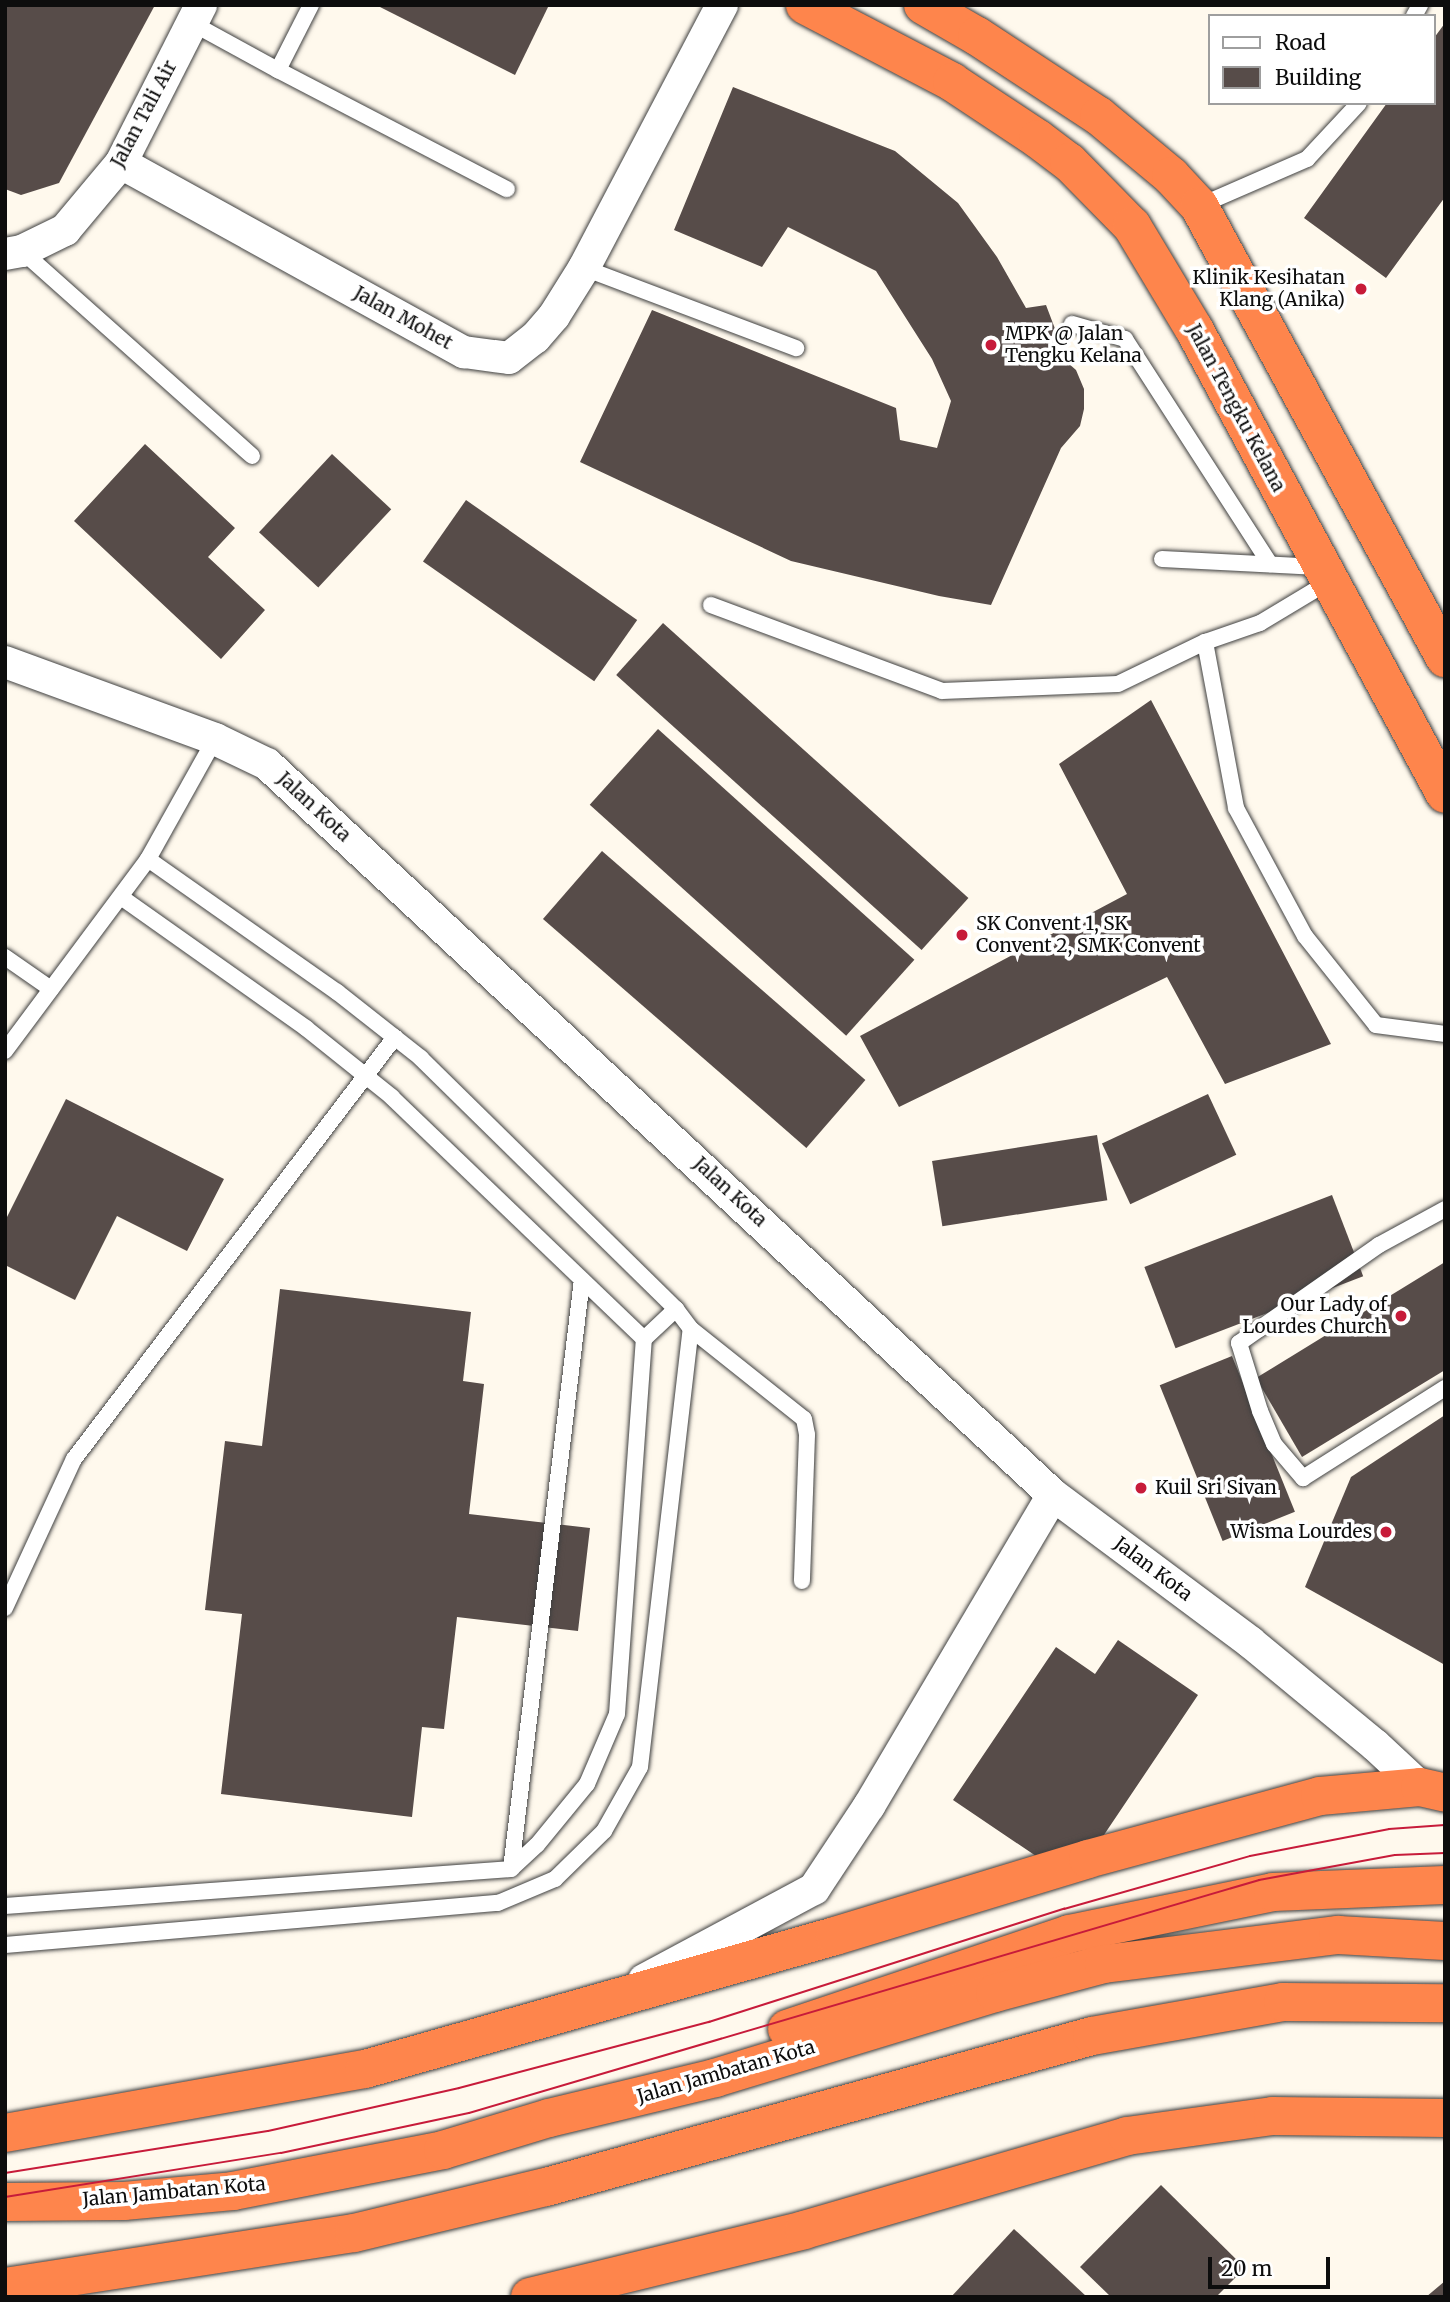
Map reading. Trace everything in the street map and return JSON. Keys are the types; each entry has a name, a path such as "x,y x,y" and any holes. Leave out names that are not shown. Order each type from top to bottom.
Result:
{"highway":[{"name":"Jalan Tengku Kelana","path":"805,5 952,82 1038,139 1069,162 1132,226 1194,329 1445,794"},
{"path":"923,5 977,36 1099,116 1171,176 1199,206 1445,657"},
{"path":"5,2133 365,2069 1088,1859 1320,1796 1432,1790"},
{"path":"549,2119 707,2056 1069,1934 1273,1892 1445,1885"},
{"name":"Jalan Jambatan Kota","path":"5,2202 124,2201 233,2191 443,2150 549,2119 715,2078 995,1993 1104,1964 1338,1935 1445,1941"},
{"path":"5,2287 354,2233 546,2187 1092,2035 1283,2002 1445,2003"},
{"path":"530,2297 804,2230 1127,2136 1273,2116 1445,2118"}],"street":[{"name":"Jalan Mohet","path":"121,163 464,352 509,358 535,338 554,316 584,268 722,5"},
{"name":"Jalan Tali Air","path":"13,252 65,230 121,163 196,14"},
{"name":"Jalan Kota","path":"5,662 215,739 267,764 1053,1495 1250,1642 1432,1790"},
{"path":"603,2002 814,1889 869,1806 1053,1495"}],"lane":[{"path":"278,70 311,5"},
{"path":"196,14 278,70 507,189"},
{"path":"1199,206 1307,159 1357,105"},
{"path":"13,252 252,456"},
{"path":"584,268 796,348"},
{"path":"1072,324 1125,339 1270,564"},
{"path":"1162,559 1270,564 1326,574"},
{"path":"711,605 942,691 1118,684 1205,642 1260,623 1326,574"},
{"path":"1205,642 1236,808 1306,936 1376,1025 1445,1034"},
{"path":"5,1051 148,859 215,739"},
{"path":"148,859 337,992 421,1058 676,1308 691,1329 804,1419 807,1435 802,1581"},
{"path":"121,897 306,1028 366,1075 644,1339"},
{"path":"5,957 51,989"},
{"path":"5,1608 74,1460 395,1037"},
{"path":"1445,1209 1379,1245 1239,1343 1259,1411 1274,1444 1303,1478 1445,1388"},
{"path":"512,1869 582,1280"},
{"path":"5,1906 512,1869 537,1845 587,1784 617,1714 644,1339 676,1308"},
{"path":"5,1945 498,1903 555,1879 604,1831 640,1767 691,1329"}],"building":[{"path":"5,5 155,5 59,183 21,195 5,189"},
{"path":"376,5 549,5 515,75"},
{"path":"1445,23 1445,197 1386,278 1304,218 1386,105 1436,105 1436,35"},
{"name":"MPK @ Jalan Tengku Kelana","path":"733,87 895,151 958,203 997,257 1026,308 1046,305 1057,334 1060,356 1076,370 1084,389 1084,409 1080,426 1061,448 991,605 939,596 791,561 580,462 652,310 896,408 900,440 937,448 951,401 932,359 876,271 788,227 762,267 674,230"},
{"path":"145,444 235,528 208,557 265,610 221,659 74,521"},
{"path":"332,454 391,509 318,587 259,532"},
{"path":"466,500 637,620 594,681 423,561"},
{"path":"663,623 968,898 922,950 616,675"},
{"path":"1151,700 1331,1044 1225,1084 1167,977 899,1107 860,1036 1127,894 1059,764"},
{"path":"658,729 914,960 846,1036 590,805"},
{"path":"602,851 865,1080 806,1148 543,919"},
{"path":"1208,1094 1236,1155 1130,1204 1102,1143"},
{"path":"66,1099 224,1179 187,1251 117,1216 75,1300 5,1265 5,1221"},
{"path":"1097,1135 1107,1200 942,1226 932,1161"},
{"path":"1332,1195 1363,1276 1176,1348 1144,1267"},
{"name":"Our Lady of Lourdes Church","path":"1445,1262 1445,1370 1302,1457 1256,1378"},
{"path":"280,1289 471,1312 463,1381 484,1384 469,1514 590,1528 578,1631 457,1617 444,1729 422,1727 412,1817 221,1794 242,1614 205,1610 225,1441 262,1446"},
{"path":"1232,1356 1295,1512 1223,1541 1160,1385"},
{"name":"Wisma Lourdes","path":"1445,1415 1445,1665 1305,1587 1351,1477"},
{"path":"1118,1640 1198,1695 1073,1881 953,1800 1056,1647 1095,1674"},
{"path":"1161,2185 1245,2268 1216,2297 1111,2297 1080,2267"},
{"path":"1014,2229 1087,2297 951,2297"},
{"path":"1445,2281 1445,2297 1426,2297"}],"tram line":[{"path":"5,2173 268,2131 459,2088 709,2022 1064,1909 1250,1856 1389,1829 1445,1825"},
{"path":"5,2197 281,2153 469,2113 1259,1880 1395,1855 1445,1853"}],"place":[{"name":"Klinik Kesihatan Klang (Anika)","path":"1361,289"},
{"name":"MPK @ Jalan Tengku Kelana","path":"991,345"},
{"name":"SK Convent 1, SK Convent 2, SMK Convent","path":"962,935"},
{"name":"Our Lady of Lourdes Church","path":"1401,1316"},
{"name":"Kuil Sri Sivan","path":"1141,1488"},
{"name":"Wisma Lourdes","path":"1386,1532"}]}
